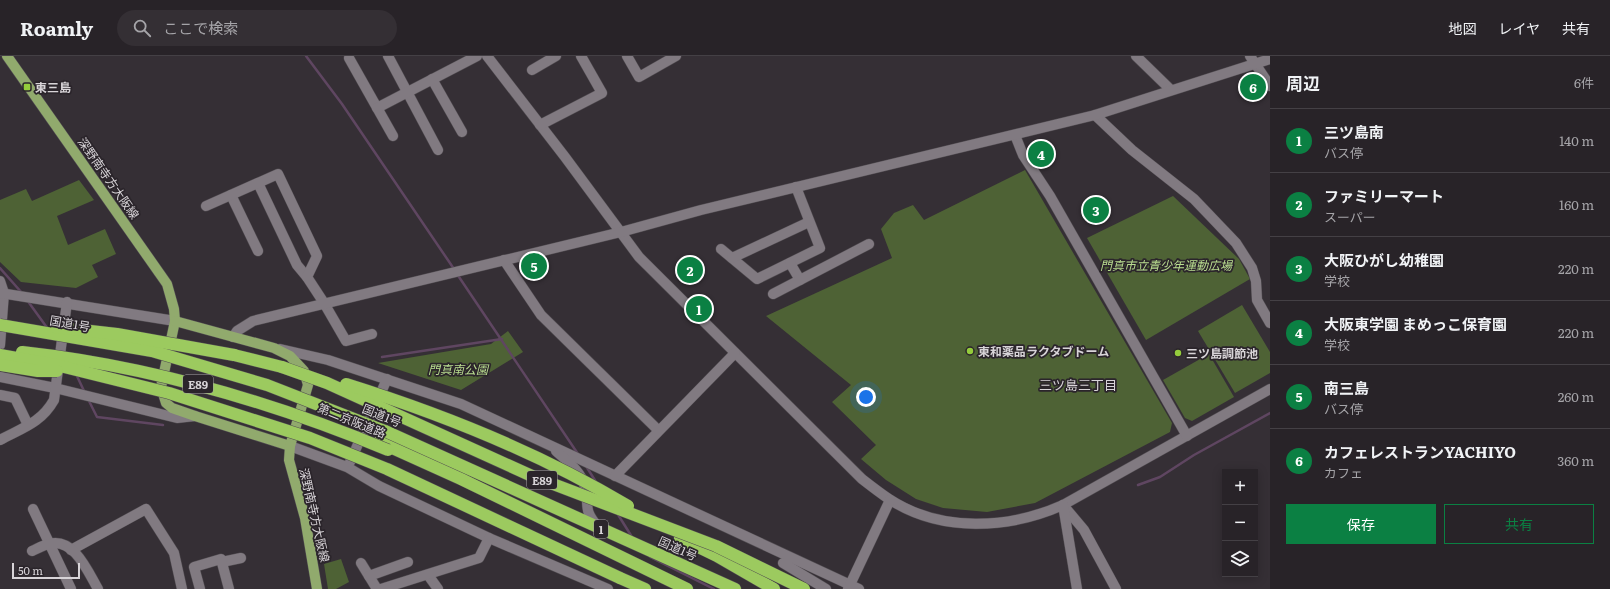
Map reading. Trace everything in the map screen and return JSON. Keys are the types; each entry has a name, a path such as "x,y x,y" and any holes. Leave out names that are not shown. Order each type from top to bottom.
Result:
{"highway":[{"name":"国道1号","path":"1,325 62,337 152,351 267,385 385,431 468,467 599,529 735,589"},
{"name":"E89","path":"1,325 59,327 117,334 180,344 282,367 340,389 487,457 532,476 716,546 804,589"},
{"name":"第二京阪道路","path":"0,349 52,355 192,382 259,401 325,424 459,482 538,520 669,589"},
{"path":"0,355 56,365 169,393 310,438 387,469 645,589"},
{"name":"1","path":"0,365 38,371 126,371 196,380 260,397 379,442 461,478 687,589"},
{"path":"282,367 328,379 406,403 489,435 573,476 680,538 717,556 774,589"}],"main road":[{"name":"深野南寺方大阪線","path":"7,56 167,284 174,308 175,321 161,388 163,397 172,408 290,446"},
{"name":"深野南寺方大阪線","path":"175,321 274,348 290,356 299,364 308,380 290,446 289,460 305,518 317,589"}],"street":[{"path":"388,56 438,150"},
{"path":"377,108 477,56"},
{"path":"486,56 639,257 862,479 890,500 913,511 939,520 988,525 1042,515 1063,505 1270,389"},
{"path":"532,70 556,56"},
{"path":"540,125 602,93 581,56"},
{"path":"628,56 639,77 676,56"},
{"path":"1136,56 1171,90"},
{"path":"349,58 393,136"},
{"path":"233,337 237,330 253,320 620,232 796,187 1095,115 1171,90 1252,60 1270,59"},
{"path":"1252,60 1270,86"},
{"path":"432,79 462,132"},
{"path":"1095,115 1132,150 1194,198 1236,243 1252,268 1256,281 1257,300 1270,323"},
{"path":"1015,135 1023,155 1050,196 1187,436"},
{"path":"206,206 278,174 317,256 307,277"},
{"path":"258,183 297,265 307,277 324,303 346,340 372,334"},
{"path":"721,249 757,279 820,248 796,187"},
{"path":"232,195 258,251"},
{"path":"732,258 810,222"},
{"path":"773,294 869,244"},
{"path":"504,260 541,315 658,430"},
{"path":"790,263 800,280"},
{"path":"0,281 2,293 0,345"},
{"path":"2,293 66,302 175,321"},
{"path":"0,440 39,419 49,409 54,400 66,302"},
{"path":"274,348 328,360 461,404 615,476 783,563 826,589"},
{"path":"615,476 658,430 735,353"},
{"path":"0,376 177,418 195,416"},
{"path":"347,468 387,379"},
{"path":"0,395 15,398 28,425"},
{"path":"290,446 347,468 379,486 489,538 606,589"},
{"path":"550,446 576,470 582,478 585,487 586,508 590,517 599,529"},
{"path":"783,563 852,588 890,500"},
{"path":"1063,505 1077,589"},
{"path":"1063,505 1084,530 1116,589"},
{"path":"33,509 71,589"},
{"path":"71,550 146,509 174,553 182,589"},
{"path":"381,589 479,558 489,538"},
{"path":"32,551 50,543 65,545 77,554 98,589"},
{"path":"200,589 194,567 221,559 222,562 241,558"},
{"path":"222,562 229,589"},
{"path":"369,576 408,562"},
{"path":"361,563 377,589"},
{"path":"428,575 438,589"}],"green space":[{"name":"東和薬品ラクタブドーム","path":"1025,170 1172,423 1170,432 1035,503 987,512 943,508 916,499 886,480 861,459 876,445 832,402 851,385 766,316 892,258 881,229 894,213 913,205 924,220"},
{"path":"79,180 94,200 57,216 68,245 105,229 116,254 92,265 98,277 76,288 21,282 0,262 0,200 26,189 32,201"},
{"name":"門真市立青少年運動広場","path":"1173,196 1239,259 1250,279 1146,340 1087,238"},
{"path":"1242,305 1270,352 1270,373 1235,393 1198,331"},
{"name":"門真南公園","path":"508,331 523,352 461,390 378,363 491,344"},
{"path":"1209,354 1234,397 1192,421 1185,418 1163,380"},
{"path":"341,559 349,582 336,589 328,589 324,564"}],"waterway":[{"path":"306,56 342,104 454,269"},
{"path":"0,268 22,293"},
{"path":"457,274 578,454"},
{"path":"27,300 48,329"},
{"path":"382,357 502,339"},
{"path":"76,374 85,393"},
{"path":"88,399 97,417 163,425"},
{"path":"1138,485 1160,477 1194,455 1270,413"},
{"path":"586,466 596,482"},
{"path":"617,513 632,537"},
{"path":"650,557 714,589"}],"place":[{"name":"東三島","path":"27,87"},
{"name":"カフェレストランYACHIYO","path":"1253,87"},
{"name":"大阪東学園 まめっこ保育園","path":"1041,154"},
{"name":"大阪ひがし幼稚園","path":"1096,210"},
{"name":"南三島","path":"534,266"},
{"name":"ファミリーマート","path":"690,270"},
{"name":"三ツ島南","path":"699,309"},
{"name":"東和薬品ラクタブドーム","path":"970,351"},
{"name":"三ツ島調節池","path":"1178,353"}],"district":[{"name":"三ツ島三丁目","path":"1078,384"}]}
